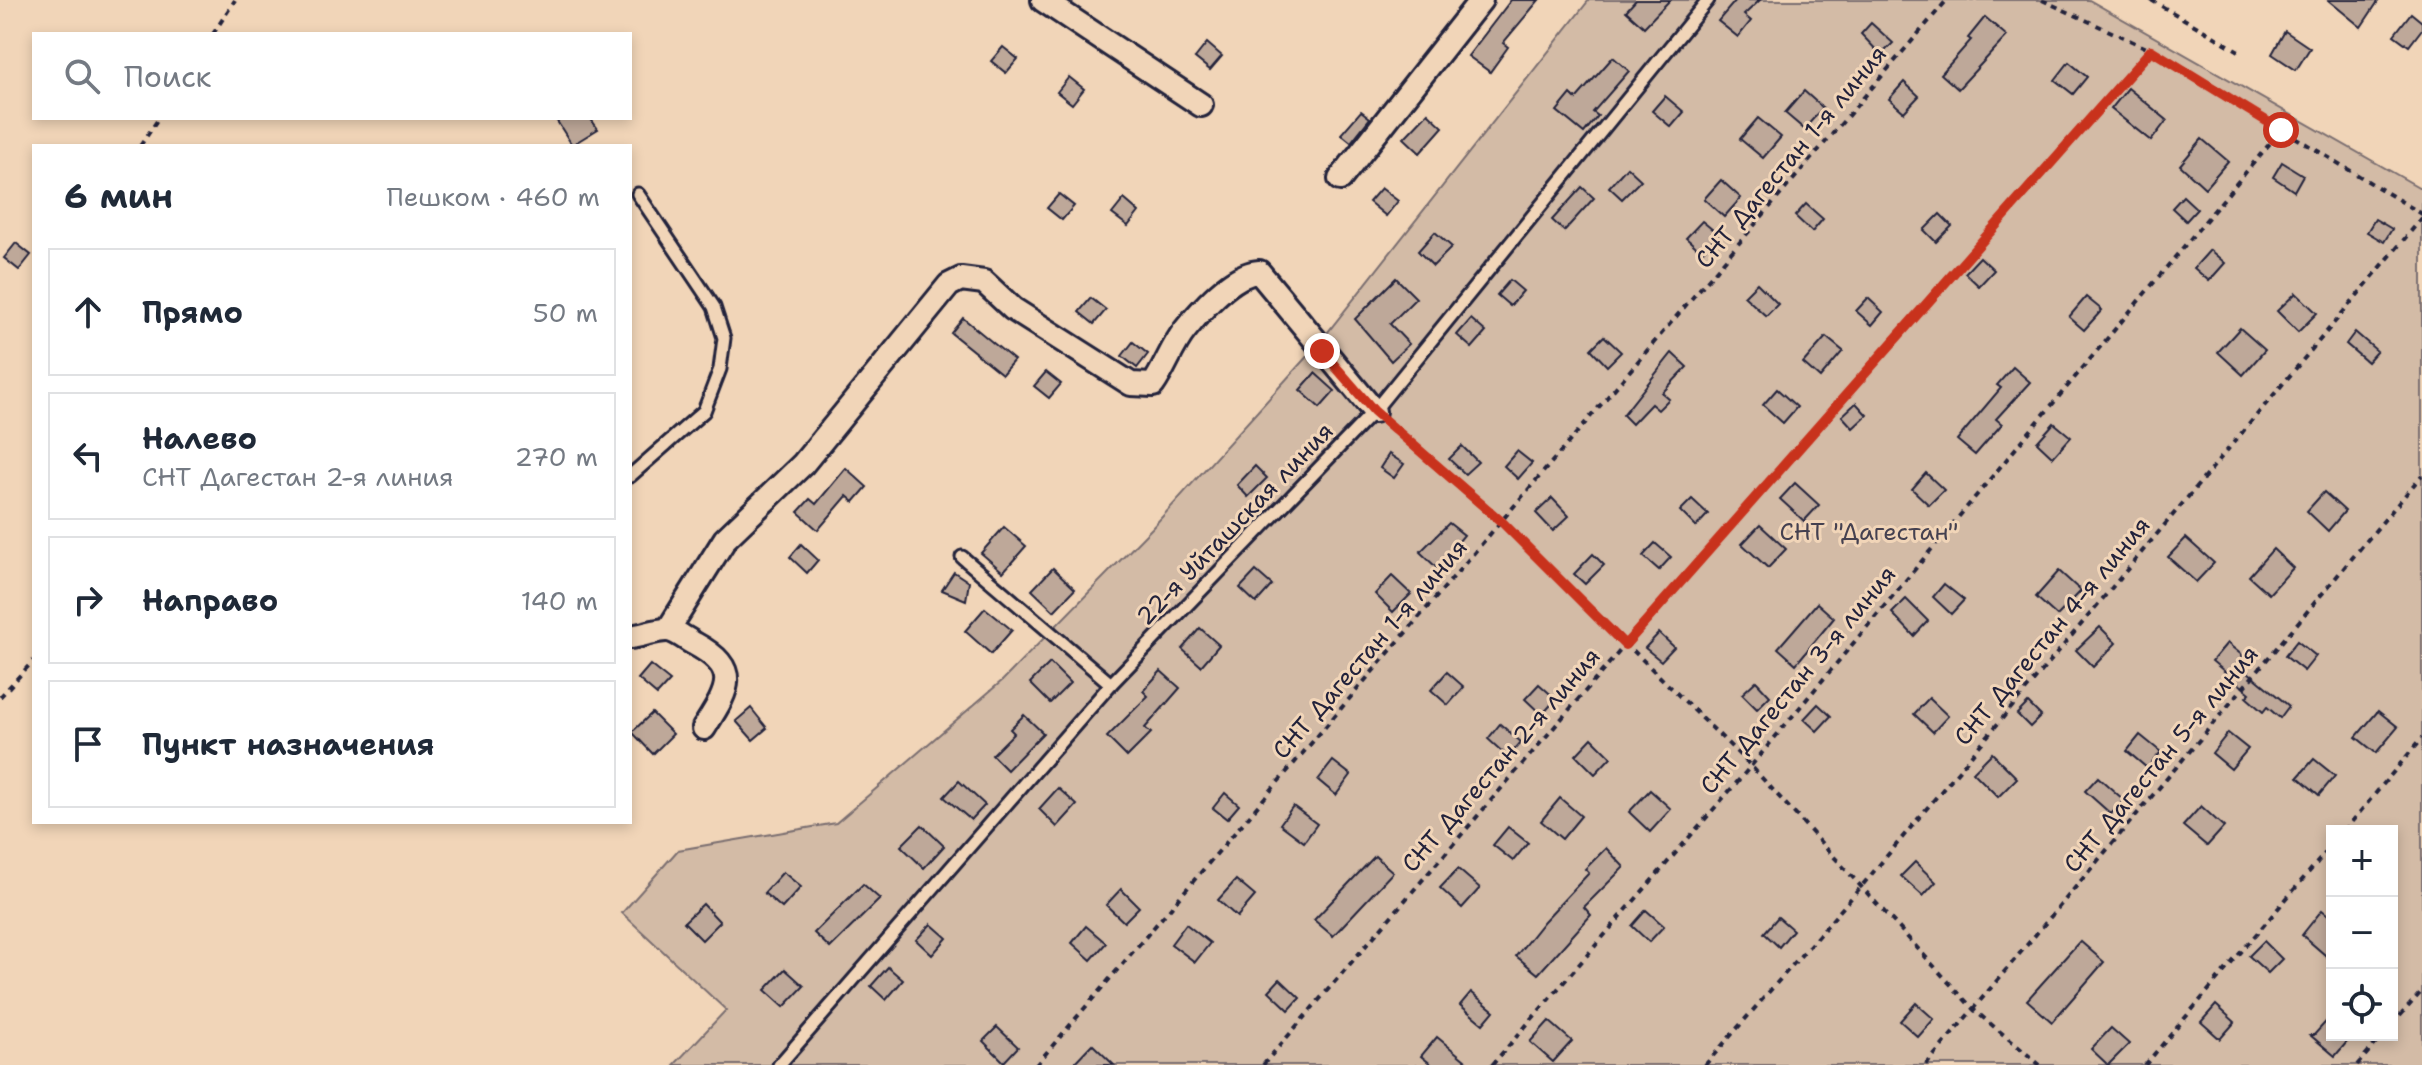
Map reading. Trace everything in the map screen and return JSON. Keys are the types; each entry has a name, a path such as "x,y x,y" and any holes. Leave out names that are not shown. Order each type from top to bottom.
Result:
{"street":[{"path":"1043,0 1201,105"},
{"path":"1340,179 1481,0"},
{"path":"668,630 725,539 803,464 949,285 961,279 984,282 1013,309 1131,384 1144,387 1153,385 1184,331 1236,280 1249,272 1259,272 1374,411"},
{"path":"632,637 668,630 705,649 720,663 729,677 727,691 704,728"}],"lane":[{"name":"22-я Уйташская линия","path":"779,1065 1111,684 1374,411 1708,0"},
{"path":"632,474 704,411 720,369 724,338 714,307 638,194"},
{"path":"962,557 1111,684"}],"path":[{"path":"214,32 235,0"},
{"name":"СНТ Дагестан 1-я линия","path":"1036,1065 1503,523 1947,0"},
{"path":"2042,0 2151,50 2422,216"},
{"path":"2151,0 2239,51"},
{"name":"СНТ Дагестан 2-я линия","path":"1263,1065 1625,645 2151,50"},
{"path":"141,144 158,120"},
{"name":"СНТ Дагестан 3-я линия","path":"1492,1065 1751,766 2281,130"},
{"name":"СНТ Дагестан 4-я линия","path":"1705,1065 1860,888 2422,216"},
{"path":"1374,411 1503,523 1751,766 1974,1010 2040,1065"},
{"name":"СНТ Дагестан 5-я линия","path":"1926,1065 2422,475"},
{"path":"0,697 32,662"},
{"path":"2349,825 2422,738"},
{"path":"2145,1065 2326,852"},
{"path":"2398,1018 2422,991"},
{"path":"2357,1065 2378,1041"}],"green space":[{"name":"СНТ \"Дагестан\"","path":"1589,0 2089,0 2422,189 2422,1065 674,1065 726,1010 622,913 678,850 836,823 1003,680 1152,528 1320,342"}],"building":[{"path":"1511,0 1539,0 1503,43 1508,47 1490,72 1468,56"},
{"path":"1636,0 1670,0 1644,27 1626,11"},
{"path":"1736,0 1760,0 1744,15 1751,21 1738,37 1718,21"},
{"path":"2328,0 2379,0 2361,27"},
{"path":"2411,13 2422,22 2422,29 2409,46 2394,35"},
{"path":"1985,17 2007,36 1958,89 1941,74 1971,40 1968,38"},
{"path":"1871,23 1893,43 1881,55 1861,34"},
{"path":"2285,31 2310,48 2296,70 2272,54"},
{"path":"1207,43 1222,56 1210,70 1195,58"},
{"path":"1003,47 1018,59 1006,73 991,61"},
{"path":"1613,57 1629,71 1593,112 1598,116 1584,133 1557,111 1571,94 1576,99"},
{"path":"2069,62 2087,77 2073,94 2055,80"},
{"path":"1069,77 1084,89 1072,104 1057,92"},
{"path":"1904,82 1919,96 1904,112 1889,99"},
{"path":"2128,88 2167,120 2151,141 2111,109"},
{"path":"1804,91 1823,108 1804,129 1785,113"},
{"path":"1665,96 1684,112 1671,127 1652,111"},
{"path":"1361,111 1370,118 1351,142 1341,134"},
{"path":"1428,113 1443,127 1420,153 1404,138"},
{"path":"1758,118 1781,137 1763,158 1740,139"},
{"path":"556,120 591,120 598,129 571,144"},
{"path":"2202,139 2228,161 2205,188 2180,165"},
{"path":"2282,162 2303,175 2294,191 2273,177"},
{"path":"1627,167 1641,180 1622,199 1609,187"},
{"path":"1721,180 1741,198 1724,217 1704,199"},
{"path":"1582,187 1594,198 1564,231 1552,220"},
{"path":"1381,188 1398,201 1386,216 1369,202"},
{"path":"1059,194 1074,206 1062,220 1047,208"},
{"path":"2183,196 2197,209 2186,221 2172,208"},
{"path":"1124,199 1139,212 1128,226 1112,214"},
{"path":"1806,204 1823,219 1812,232 1795,216"},
{"path":"1940,214 1952,226 1936,242 1924,230"},
{"path":"2375,219 2392,229 2384,242 2367,232"},
{"path":"1702,221 1718,234 1702,252 1686,238"},
{"path":"1435,232 1452,247 1433,266 1418,251"},
{"path":"16,243 31,255 19,270 4,258"},
{"path":"2210,250 2225,263 2209,281 2194,268"},
{"path":"1980,257 1994,270 1979,286 1965,273"},
{"path":"1396,278 1416,298 1390,324 1409,344 1391,361 1355,319"},
{"path":"1510,280 1523,291 1510,306 1497,295"},
{"path":"1757,283 1778,304 1766,316 1744,296"},
{"path":"2296,293 2317,313 2298,332 2277,311"},
{"path":"2086,297 2102,310 2084,330 2069,317"},
{"path":"1091,298 1106,310 1094,324 1079,312"},
{"path":"1868,298 1883,312 1872,325 1856,311"},
{"path":"963,318 1014,360 1002,374 951,333"},
{"path":"1471,319 1486,332 1472,348 1457,335"},
{"path":"2240,328 2265,350 2243,375 2218,352"},
{"path":"2355,332 2377,351 2367,362 2346,344"},
{"path":"1604,336 1621,352 1607,366 1591,349"},
{"path":"1826,337 1843,351 1820,378 1803,363"},
{"path":"1133,342 1148,354 1137,368 1122,356"},
{"path":"1672,353 1687,367 1662,393 1669,399 1658,410 1651,404 1632,424 1623,415"},
{"path":"2013,367 2030,382 1996,419 2002,424 1975,455 1957,440 2001,388 1997,385"},
{"path":"1046,372 1061,384 1049,398 1034,386"},
{"path":"1315,373 1335,391 1320,408 1300,390"},
{"path":"1777,389 1797,407 1783,423 1763,405"},
{"path":"1856,403 1867,415 1853,428 1842,416"},
{"path":"2054,423 2071,437 2053,457 2037,442"},
{"path":"1462,446 1478,462 1465,474 1449,459"},
{"path":"1517,451 1532,463 1518,479 1504,466"},
{"path":"1389,454 1404,464 1394,478 1380,468"},
{"path":"1255,466 1267,478 1248,497 1237,485"},
{"path":"846,468 867,487 854,502 847,496 818,530 798,512 810,499 816,504"},
{"path":"1926,473 1944,490 1929,505 1912,489"},
{"path":"1795,483 1819,505 1804,521 1780,499"},
{"path":"2324,492 2345,511 2328,531 2307,511"},
{"path":"1552,498 1569,516 1553,531 1536,513"},
{"path":"1692,499 1708,514 1696,527 1680,511"},
{"path":"1449,523 1464,535 1437,568 1420,552"},
{"path":"1760,525 1786,549 1768,568 1742,544"},
{"path":"1004,527 1026,546 1003,572 981,553"},
{"path":"2186,538 2214,563 2196,582 2168,557"},
{"path":"1655,543 1671,557 1659,570 1643,556"},
{"path":"801,544 818,560 807,573 790,557"},
{"path":"2273,549 2293,568 2269,594 2249,576"},
{"path":"1593,554 1604,565 1585,584 1574,574"},
{"path":"1053,568 1075,589 1054,611 1032,590"},
{"path":"1256,571 1272,585 1256,603 1240,588"},
{"path":"2059,571 2081,591 2057,616 2036,597"},
{"path":"954,572 969,582 966,600 942,590"},
{"path":"1392,576 1411,594 1393,612 1375,594"},
{"path":"1944,584 1964,600 1951,614 1933,597"},
{"path":"1906,599 1928,621 1914,636 1892,613"},
{"path":"1817,603 1834,618 1796,664 1778,648"},
{"path":"985,608 1012,630 991,654 965,631"},
{"path":"2100,627 2116,643 2093,667 2076,650"},
{"path":"1200,628 1219,645 1201,666 1182,649"},
{"path":"1659,633 1674,647 1661,661 1645,648"},
{"path":"2297,641 2316,656 2304,671 2285,656"},
{"path":"2227,643 2243,656 2237,663 2289,706 2280,718 2267,707 2263,712 2246,697 2250,693 2212,661"},
{"path":"1050,663 1070,683 1050,703 1030,683"},
{"path":"650,665 670,681 657,695 638,679"},
{"path":"1161,671 1180,688 1145,728 1151,733 1127,757 1107,737 1148,696 1143,691"},
{"path":"1447,672 1464,687 1448,705 1431,690"},
{"path":"1756,681 1770,696 1757,709 1742,694"},
{"path":"1539,684 1556,699 1542,715 1525,699"},
{"path":"1929,698 1948,716 1933,732 1914,714"},
{"path":"2028,703 2041,716 2030,727 2017,714"},
{"path":"1818,704 1831,716 1817,731 1804,719"},
{"path":"751,708 767,728 753,740 736,721"},
{"path":"2378,711 2398,727 2376,753 2356,737"},
{"path":"652,713 673,734 653,754 632,732"},
{"path":"1024,715 1043,733 1007,770 992,755 1014,733 1010,729"},
{"path":"1500,724 1521,742 1508,757 1488,739"},
{"path":"2228,733 2248,749 2231,769 2212,753"},
{"path":"2140,735 2161,752 2147,768 2127,751"},
{"path":"1592,738 1611,757 1595,774 1576,755"},
{"path":"1992,753 2017,778 1998,797 1973,772"},
{"path":"2314,759 2335,776 2319,795 2298,777"},
{"path":"1333,761 1351,775 1336,795 1318,780"},
{"path":"2098,777 2124,800 2111,814 2085,791"},
{"path":"959,781 985,805 971,820 944,797"},
{"path":"1058,788 1077,805 1057,827 1039,809"},
{"path":"1650,790 1671,809 1650,832 1629,812"},
{"path":"1225,793 1239,805 1227,819 1213,808"},
{"path":"1560,798 1581,816 1562,839 1541,821"},
{"path":"1293,806 1317,824 1304,842 1280,824"},
{"path":"2201,806 2224,827 2207,846 2183,826"},
{"path":"922,825 944,846 924,868 901,846"},
{"path":"1508,827 1528,843 1513,861 1493,845"},
{"path":"1606,848 1624,867 1584,907 1591,915 1538,974 1516,956 1589,873 1585,869"},
{"path":"1375,856 1393,872 1333,936 1314,920"},
{"path":"1915,862 1936,882 1923,896 1901,876"},
{"path":"1458,869 1480,888 1462,908 1440,888"},
{"path":"783,872 801,887 782,908 764,893"},
{"path":"1236,880 1255,896 1237,917 1218,900"},
{"path":"863,884 880,899 830,948 814,933"},
{"path":"1121,889 1139,907 1124,922 1106,905"},
{"path":"703,904 720,922 702,940 684,922"},
{"path":"1646,910 1664,926 1649,942 1632,926"},
{"path":"2322,910 2326,913 2326,956 2302,935"},
{"path":"1778,917 1793,930 1779,947 1764,933"},
{"path":"931,924 947,938 932,955 916,940"},
{"path":"1186,924 1210,943 1195,962 1171,944"},
{"path":"1086,926 1106,943 1091,960 1072,943"},
{"path":"2080,941 2104,962 2052,1022 2027,1000"},
{"path":"2264,941 2282,959 2268,973 2249,956"},
{"path":"888,967 903,980 886,1000 871,986"},
{"path":"785,969 804,986 784,1007 765,990"},
{"path":"1280,979 1300,998 1289,1010 1269,991"},
{"path":"1471,992 1494,1011 1483,1024 1460,1005"},
{"path":"1916,1003 1934,1019 1918,1037 1900,1021"},
{"path":"2216,1005 2235,1022 2220,1039 2201,1022"},
{"path":"1549,1021 1572,1041 1553,1062 1530,1042"},
{"path":"2326,1022 2326,1041 2348,1041 2335,1056 2310,1035 2314,1035"},
{"path":"997,1027 1018,1047 1004,1062 983,1041"},
{"path":"2111,1028 2129,1044 2108,1065 2091,1049"},
{"path":"1437,1037 1471,1065 1432,1065 1421,1056"},
{"path":"1092,1044 1114,1065 1072,1065"}],"route":[{"path":"1322,351 1374,411 1503,523 1625,645 2151,50 2281,130"}]}
